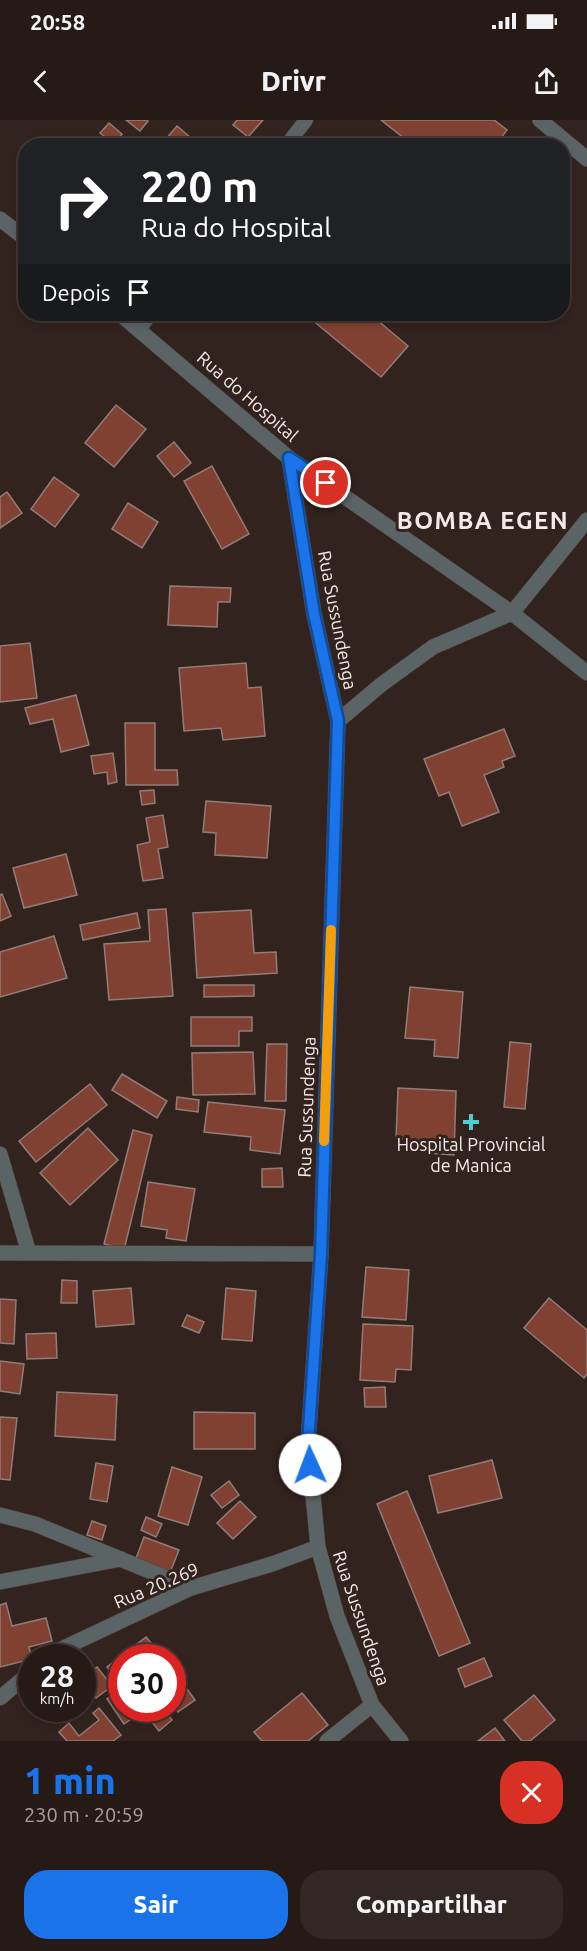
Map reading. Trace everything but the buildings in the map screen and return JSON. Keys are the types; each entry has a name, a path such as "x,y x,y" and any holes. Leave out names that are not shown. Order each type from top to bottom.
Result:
{"street":[{"path":"540,120 562,138"},
{"path":"570,145 587,159"},
{"path":"0,219 18,233"},
{"name":"Rua do Hospital","path":"129,321 289,458 512,613 587,673"},
{"name":"Rua Sussundenga","path":"289,458 314,614 338,721 321,1254 308,1444 318,1547 337,1616 372,1705 401,1741"},
{"path":"338,721 382,684 433,647 512,613 587,520"},
{"path":"0,1154 29,1253"},
{"path":"0,1253 321,1254"},
{"path":"0,1515 35,1524 191,1588"},
{"name":"Rua 20.269","path":"72,1644 191,1588 272,1564 318,1547"},
{"path":"0,1582 121,1559"},
{"path":"0,1698 18,1683"},
{"path":"327,1741 372,1705"}],"lane":[{"path":"292,138 306,120"},
{"path":"139,329 146,321"}],"slow traffic":[{"path":"324,1141 331,930"}],"place":[{"name":"Hospital Provincial de Manica","path":"471,1122"}],"district":[{"name":"BOMBA EGEN","path":"483,520"}],"route":[{"path":"310,1465 308,1444 321,1254 338,721 314,614 289,458 326,483"}]}
